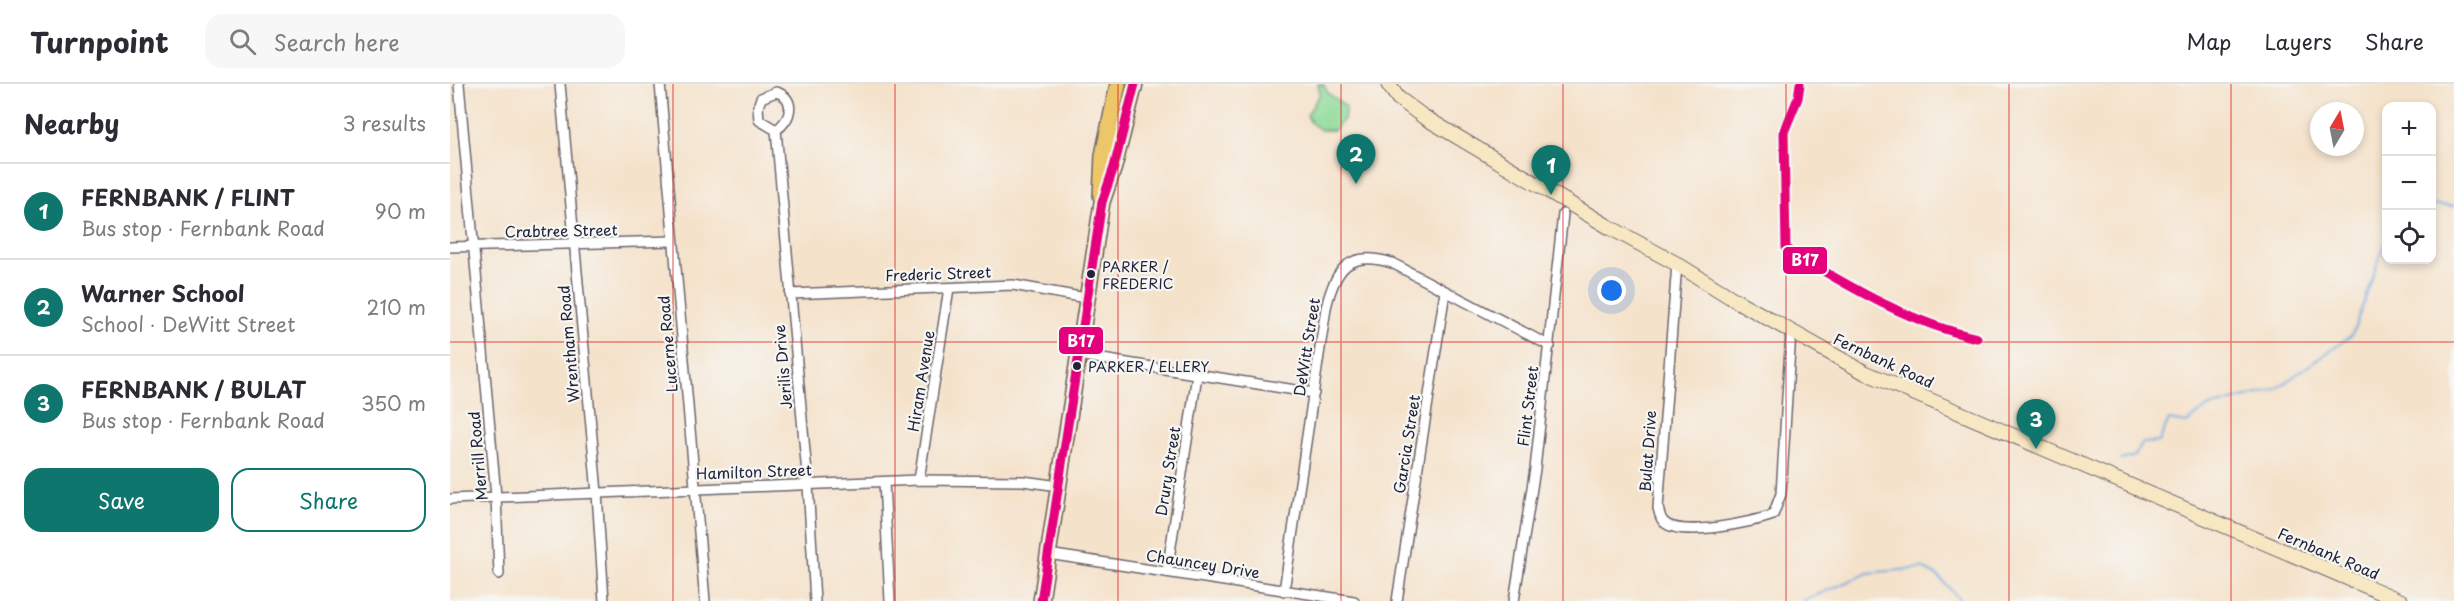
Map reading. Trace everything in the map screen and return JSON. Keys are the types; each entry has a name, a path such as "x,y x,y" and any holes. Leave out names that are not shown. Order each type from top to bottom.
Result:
{"main road":[{"path":"1102,202 1101,171 1118,84"},
{"path":"1041,601 1102,202 1114,167 1135,84"},
{"name":"Fernbank Road","path":"1388,84 1398,98 1424,117 1609,227 1864,372 2401,601"}],"street":[{"name":"Merrill Road","path":"459,84 496,496 499,574"},
{"name":"Wrentham Road","path":"560,84 597,493 604,601"},
{"name":"Lucerne Road","path":"660,84 705,601"},
{"name":"Jerilis Drive","path":"776,130 808,485 815,601"},
{"name":"Flint Street","path":"1514,601 1550,346 1563,214"},
{"name":"Crabtree Street","path":"450,248 573,246 673,241"},
{"name":"DeWitt Street","path":"1284,591 1331,286 1337,274 1348,263 1359,259 1380,259 1550,346"},
{"name":"Bulat Drive","path":"1677,264 1658,508 1662,521 1671,527 1685,530 1710,528 1763,519 1773,515 1780,494 1791,332"},
{"name":"Frederic Street","path":"790,294 1014,285 1086,298"},
{"name":"Hiram Avenue","path":"919,480 949,288"},
{"name":"Garcia Street","path":"1397,601 1445,292"},
{"path":"1077,355 1314,393"},
{"name":"Drury Street","path":"1167,572 1197,375"},
{"name":"Hamilton Street","path":"450,499 919,480 1023,481 1059,486"},
{"path":"884,482 890,601"},
{"name":"Chauncey Drive","path":"1048,554 1354,601"}],"green space":[{"path":"1318,84 1323,84 1328,93 1346,107 1344,119 1334,130 1321,130 1311,123 1307,115 1320,94"}],"waterway":[{"path":"2436,205 2454,206"},
{"path":"2121,460 2135,456 2142,443 2159,442 2169,420 2187,423 2206,408 2276,389 2352,335 2382,251"},
{"path":"1803,601 1868,573 1922,568 1938,576 1961,601"}],"transit line":[{"name":"B17","path":"1041,601 1102,202 1114,167 1135,84"},
{"name":"B17","path":"1800,84 1798,98 1784,132 1786,249 1878,301 1926,322 1977,338"}],"place":[{"name":"Warner School","path":"1356,184"},
{"name":"FERNBANK / FLINT","path":"1551,195"},
{"name":"PARKER / FREDERIC","path":"1091,274"},
{"name":"PARKER / ELLERY","path":"1077,366"},
{"name":"FERNBANK / BULAT","path":"2036,449"}]}
